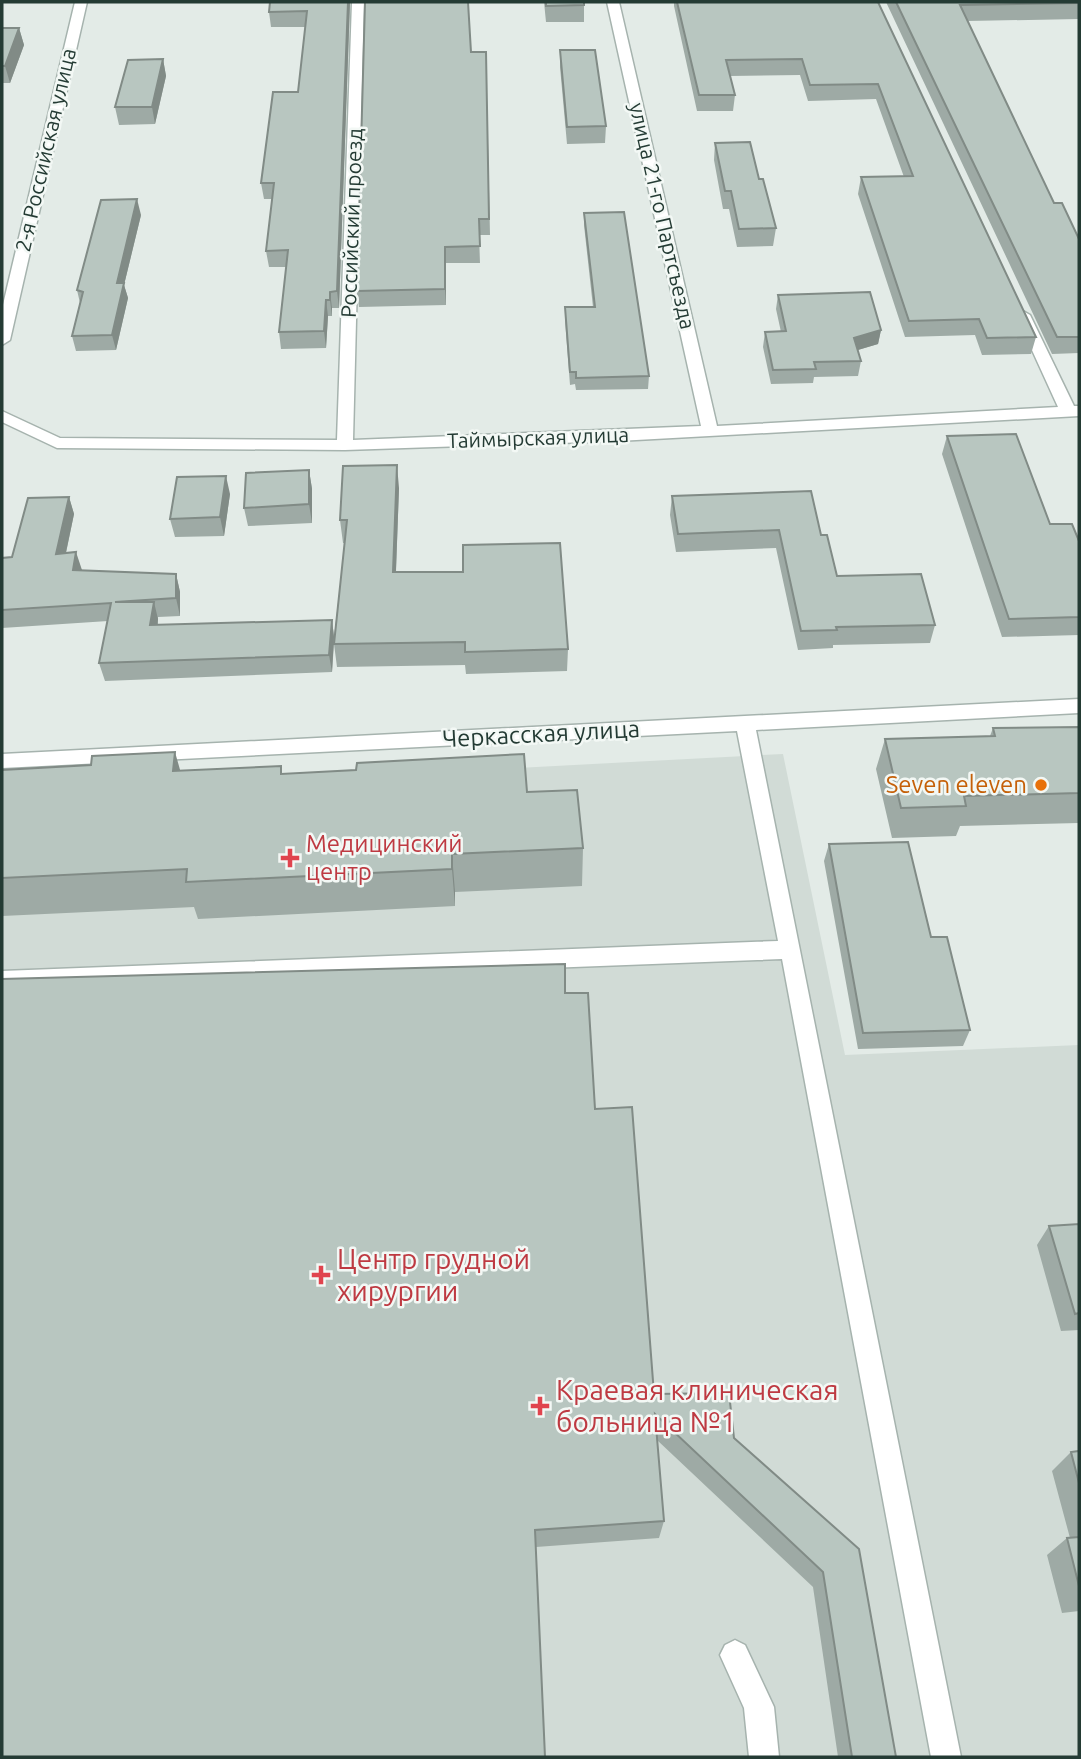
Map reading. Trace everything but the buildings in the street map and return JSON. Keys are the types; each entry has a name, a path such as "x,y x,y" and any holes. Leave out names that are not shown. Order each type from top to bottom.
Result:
{"street":[{"name":"2-я Российская улица","path":"2,340 81,2"},
{"name":"Российский проезд","path":"345,445 358,2"},
{"name":"улица 21-го Партсъезда","path":"613,2 710,431"},
{"path":"1016,299 1074,411"},
{"name":"Таймырская улица","path":"2,416 57,443 345,445 710,431 1074,411"},
{"name":"Черкасская улица","path":"2,761 1079,706"},
{"path":"745,724 946,1757"},
{"path":"2,980 791,950"},
{"path":"734,1655 758,1707 764,1757"}],"shaded area":[{"name":"Краевая клиническая больница №1","path":"783,754 845,1055 1079,1045 1079,1757 2,1757 2,795"}],"place":[{"name":"Seven eleven","path":"1041,785"},
{"name":"Медицинский центр","path":"290,858"},
{"name":"Центр грудной хирургии","path":"321,1275"},
{"name":"Краевая клиническая больница №1","path":"540,1406"}]}
